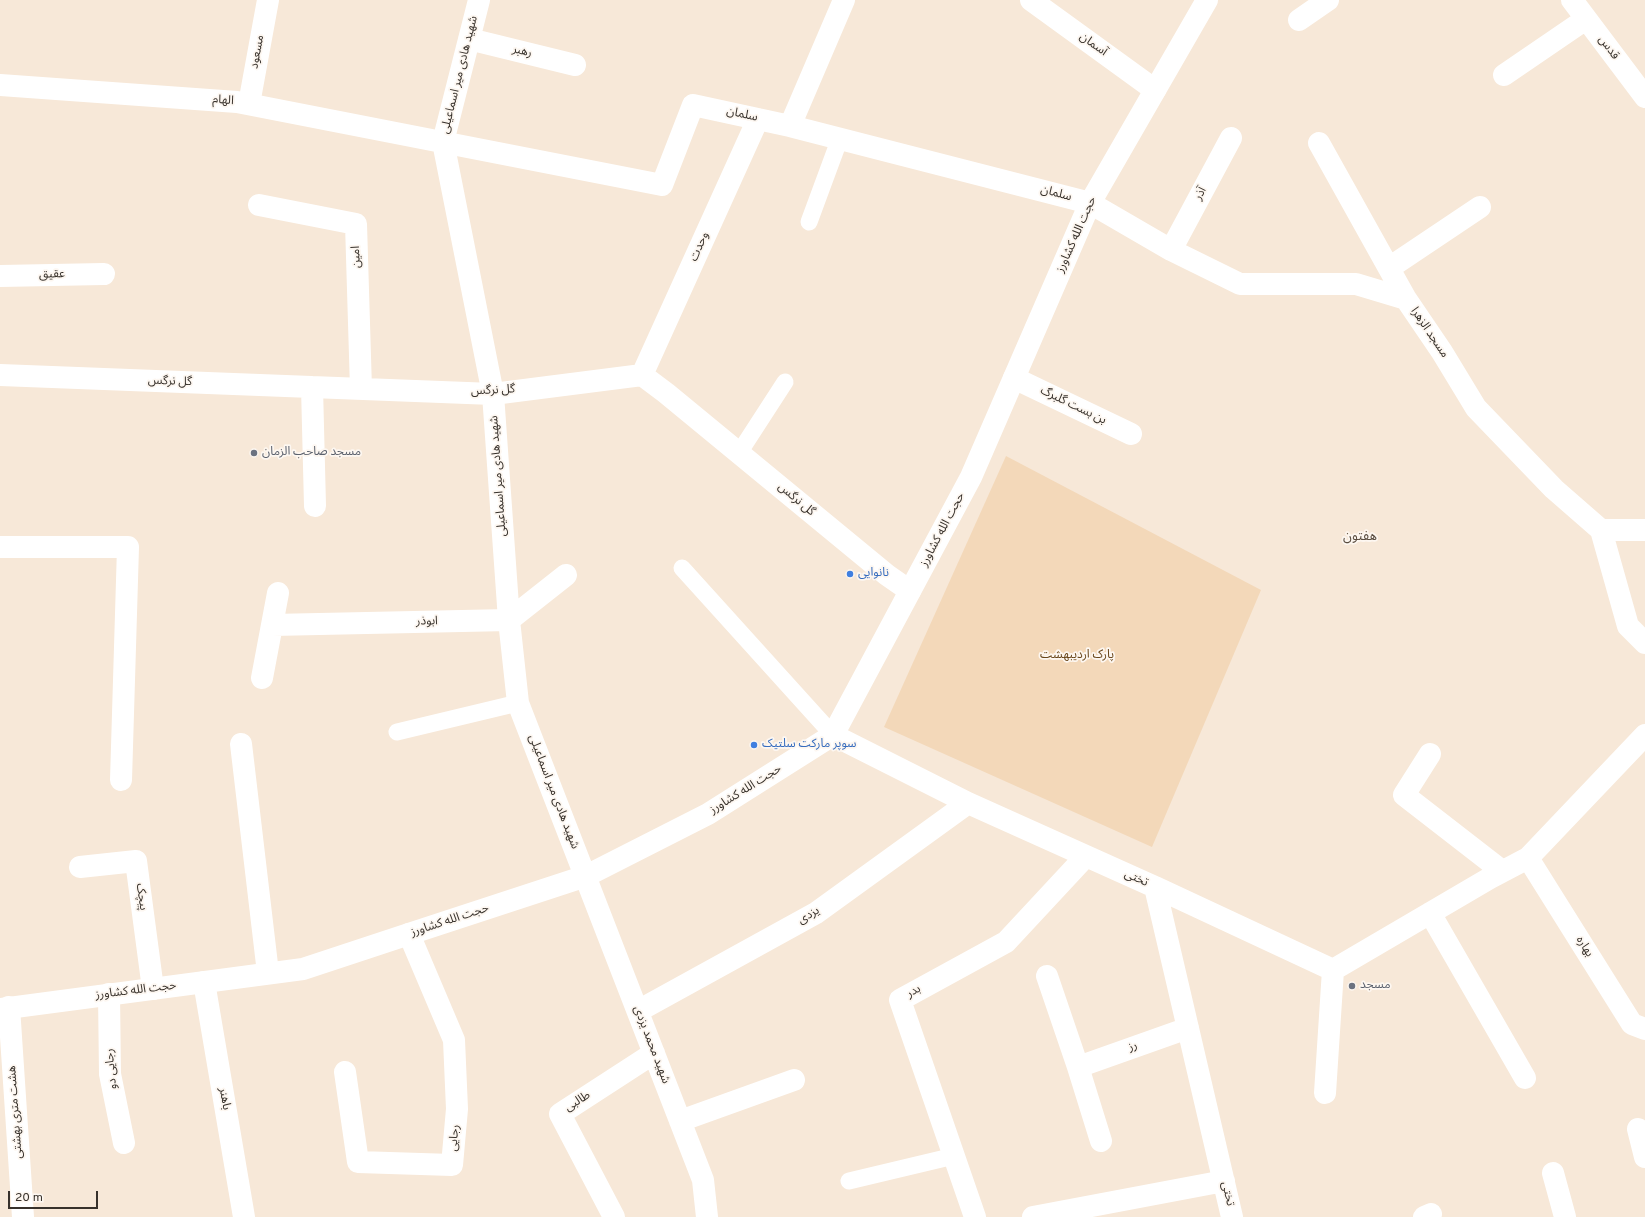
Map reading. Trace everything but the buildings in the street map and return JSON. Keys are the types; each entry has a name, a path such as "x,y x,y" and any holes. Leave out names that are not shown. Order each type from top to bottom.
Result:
{"street":[{"name":"مسعود","path":"249,104 268,0"},
{"name":"شهید هادی میر اسماعیلی","path":"479,0 442,142 493,394 509,620 518,703 586,876"},
{"path":"790,126 844,0"},
{"name":"آسمان","path":"1031,0 1155,90"},
{"name":"حجت الله کشاورز","path":"5,1008 303,969 586,876 708,814 833,735 971,477 1090,203 1207,0"},
{"path":"1299,20 1328,0"},
{"name":"قدس","path":"1572,0 1645,96"},
{"path":"1504,75 1586,19"},
{"name":"رهبر","path":"469,39 575,65"},
{"name":"الهام","path":"0,85 229,101 442,142"},
{"name":"سلمان","path":"442,142 662,185 693,105 840,138 1090,203"},
{"name":"وحدت","path":"642,375 758,119"},
{"name":"آذر","path":"1172,250 1231,138"},
{"path":"1319,143 1406,299"},
{"name":"مسجد الزهرا","path":"1090,203 1172,250 1240,284 1356,284 1406,299 1442,352 1476,408 1554,489 1601,530"},
{"name":"امین","path":"259,205 356,224 361,389"},
{"path":"1388,268 1480,207"},
{"name":"عقیق","path":"0,276 104,274"},
{"name":"گل نرگس","path":"0,375 493,394 642,375 887,575 910,591"},
{"name":"بن بست گلبرگ","path":"1014,378 1131,434"},
{"path":"312,387 314,506"},
{"path":"1645,530 1601,530 1628,626 1645,643"},
{"path":"0,547 128,547 121,780"},
{"path":"509,620 566,574"},
{"path":"262,678 278,593"},
{"name":"ابوذر","path":"272,625 509,620"},
{"name":"تختی","path":"833,735 968,803 1155,887 1232,1217"},
{"path":"1333,970 1528,858 1645,735"},
{"path":"241,744 268,973"},
{"path":"1430,754 1404,795 1502,872"},
{"name":"یزدی","path":"638,1011 816,913 968,803"},
{"name":"بدر","path":"975,1217 900,1000 1006,942 1086,856"},
{"name":"بهاره","path":"1528,858 1632,1024 1645,1029"},
{"name":"پیچک","path":"80,867 136,861 153,989"},
{"name":"شهید محمد یزدی","path":"586,876 703,1180 707,1217"},
{"path":"1155,887 1333,970"},
{"path":"1430,913 1525,1078"},
{"name":"رجایی","path":"344,1072 358,1162 452,1165 457,1109 454,1040 408,934"},
{"path":"1325,1093 1333,970"},
{"path":"1047,976 1101,1141"},
{"name":"باهنر","path":"204,982 244,1217"},
{"name":"رجایی دو","path":"109,994 110,1074 124,1143"},
{"name":"هشت متری بهشتی","path":"5,1008 23,1217"},
{"name":"رز","path":"1078,1067 1188,1028"},
{"name":"طالبی","path":"614,1217 560,1114 654,1054"},
{"path":"680,1121 794,1080"},
{"path":"1638,1129 1645,1157"},
{"path":"1553,1173 1565,1217"},
{"path":"1033,1217 1134,1208 1224,1181"}],"lane":[{"path":"809,222 840,138"},
{"path":"739,453 785,382"},
{"path":"682,568 833,735"},
{"path":"397,732 518,703"},
{"path":"849,1181 954,1156"}],"green space":[{"name":"پارک اردیبهشت","path":"1006,456 1261,590 1152,847 884,727"}],"place":[{"name":"مسجد صاحب الزمان","path":"254,453"},
{"name":"نانوایی","path":"850,574"},
{"name":"سوپر مارکت سلتیک","path":"754,745"},
{"name":"مسجد","path":"1352,986"}],"district":[{"name":"هفتون","path":"1360,537"}]}
